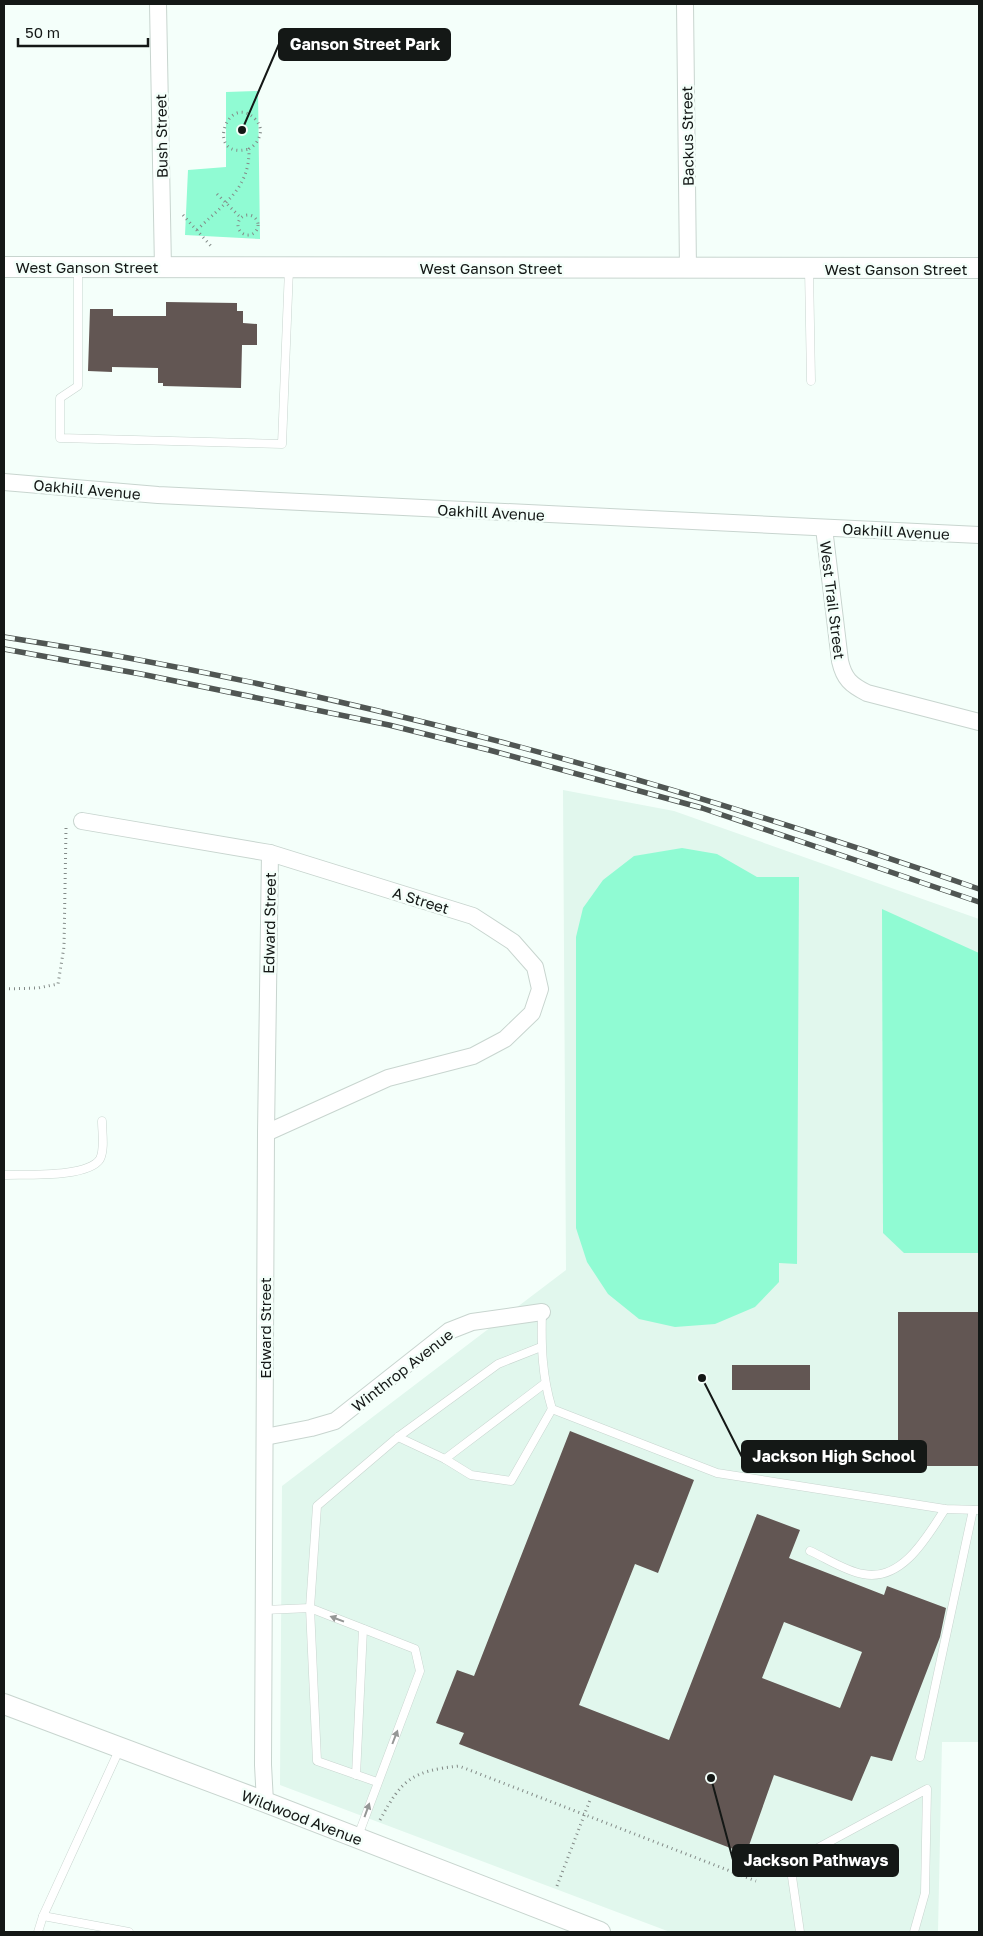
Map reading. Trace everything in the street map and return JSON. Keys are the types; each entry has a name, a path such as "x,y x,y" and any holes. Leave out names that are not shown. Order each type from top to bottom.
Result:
{"street":[{"name":"Bush Street","path":"158,4 163,268"},
{"name":"Backus Street","path":"685,4 688,269"},
{"name":"West Ganson Street","path":"4,267 979,268"},
{"name":"Oakhill Avenue","path":"4,482 158,496 979,535"},
{"name":"West Trail Street","path":"824,528 839,652 843,674 847,680 852,686 867,693 979,722"},
{"name":"A Street","path":"82,821 270,853 473,916 513,942 535,967 540,989 532,1013 505,1039 473,1056 388,1078 266,1132"},
{"name":"Edward Street","path":"265,1802 263,1765 266,1132 270,853"},
{"name":"Winthrop Avenue","path":"265,1437 335,1421 449,1331 472,1322 542,1312"},
{"name":"Wildwood Avenue","path":"4,1704 265,1802 600,1932"}],"lane":[{"path":"78,268 78,386 60,398 60,438 282,444 289,267"},
{"path":"809,269 811,381"},
{"path":"4,1175 81,1171 94,1166 101,1157 102,1121"},
{"path":"398,1437 445,1459 471,1475 511,1481 552,1409 544,1384 541,1347 542,1312"},
{"path":"377,1782 317,1761 310,1608 316,1506 398,1437 498,1364 541,1347"},
{"path":"445,1459 544,1384"},
{"path":"552,1409 717,1473 945,1510 976,1510 920,1757"},
{"path":"810,1551 862,1574 880,1575 900,1566 927,1537 945,1510"},
{"path":"264,1610 310,1608 415,1650 420,1671 357,1838"},
{"path":"356,1775 362,1629"},
{"path":"38,1932 43,1916 120,1748"},
{"path":"800,1932 790,1863 927,1789 925,1893 914,1932"},
{"path":"43,1916 129,1932"}],"path":[{"path":"236,114 249,114 258,123 260,135 255,146 249,150 237,151 227,144 224,139 226,121 236,114"},
{"path":"197,230 242,185 250,162 249,150"},
{"path":"217,194 241,218"},
{"path":"183,215 211,246"},
{"path":"247,215 256,220 258,226 255,232 246,234 241,232 238,226 241,218 247,215"},
{"path":"4,989 38,988 58,984 64,947 66,827 82,821"},
{"path":"380,1820 393,1795 411,1777 432,1769 459,1766 756,1881"},
{"path":"558,1886 590,1800"}],"shaded area":[{"path":"563,790 674,811 979,919 979,1742 942,1742 938,1932 670,1932 280,1785 282,1486 566,1270"}],"green space":[{"path":"258,91 260,239 185,235 188,170 226,167 226,92"},
{"path":"682,848 717,854 757,877 799,877 797,1264 779,1263 779,1282 755,1307 715,1324 675,1327 639,1319 608,1294 587,1262 576,1228 576,937 583,908 603,880 634,856"},
{"path":"882,909 979,953 979,1253 904,1253 883,1233"}],"building":[{"path":"166,302 237,303 237,311 243,311 243,323 257,324 257,345 242,345 241,388 163,386 163,383 158,383 158,368 112,367 112,372 88,371 90,309 113,309 113,316 166,316"},
{"path":"898,1312 979,1312 979,1466 898,1466"},
{"path":"732,1365 810,1365 810,1390 732,1390"},
{"path":"570,1431 694,1480 658,1573 635,1564 579,1705 669,1740 757,1514 800,1530 789,1558 884,1595 887,1586 946,1608 940,1637 892,1761 871,1756 852,1801 774,1775 746,1854 459,1744 464,1733 436,1723 457,1670 474,1676","holes":["784,1622 862,1652 840,1708 762,1678"]}],"railway":[{"path":"4,637 252,682 375,710 497,741 619,774 739,810 979,889"},
{"path":"4,649 141,674 389,725 489,750 702,808 979,902"}],"place":[{"name":"Ganson Street Park","path":"242,130"},
{"name":"Jackson High School","path":"702,1378"},
{"name":"Jackson Pathways","path":"711,1778"}]}
